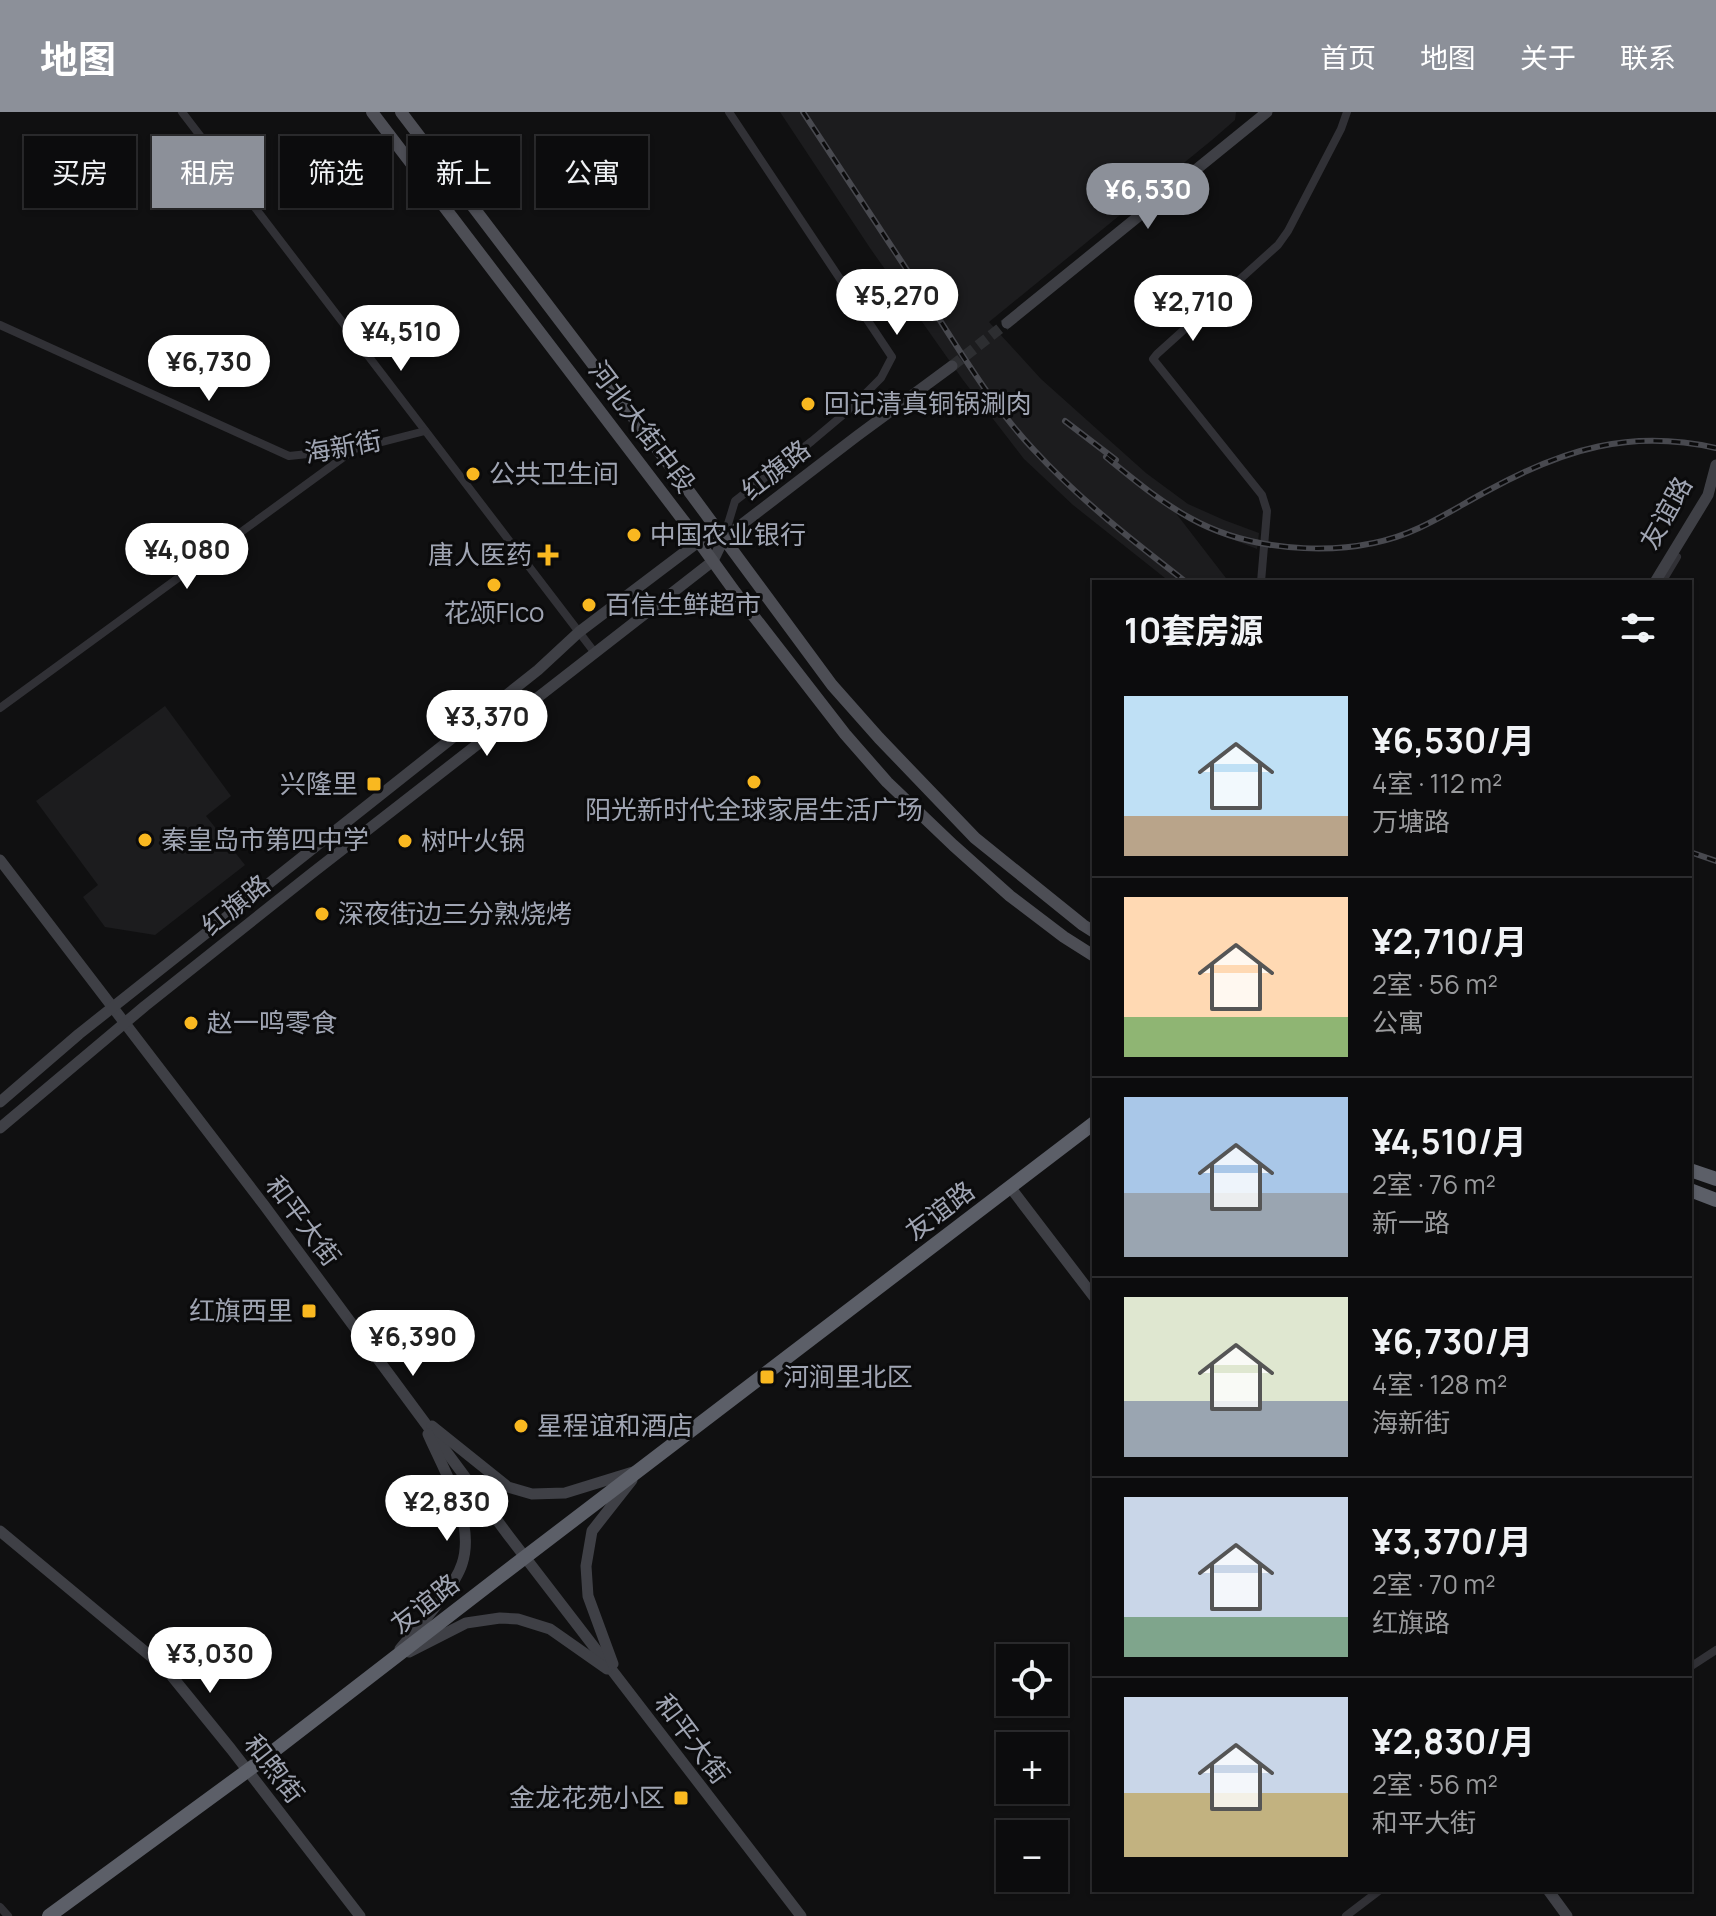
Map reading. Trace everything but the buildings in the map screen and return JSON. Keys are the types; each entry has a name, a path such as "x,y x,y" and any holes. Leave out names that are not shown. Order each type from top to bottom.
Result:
{"highway":[{"name":"友谊路","path":"49,1916 247,1771 1092,1125"},
{"path":"1692,1171 1716,1179"},
{"path":"1692,1191 1716,1200"}],"main road":[{"name":"河北大街中段","path":"372,112 845,734 887,782 1010,896 1092,955"},
{"path":"401,112 832,685 975,838 1092,931"},
{"path":"1007,323 1256,116 1267,112"},
{"name":"红旗路","path":"0,1128 126,1022 361,834 713,561 724,538 952,366"},
{"name":"友谊路","path":"1656,580 1708,495 1716,465"},
{"path":"0,1102 42,1065 538,670 579,632 698,542 724,538"},
{"name":"和平大街","path":"0,860 126,1022 526,1557 801,1916"},
{"path":"1010,1187 1092,1294"},
{"path":"419,1415 508,1487 532,1494 565,1493 641,1470"},
{"path":"390,1661 443,1596 462,1565 464,1549 465,1534 459,1503 419,1415"},
{"path":"617,1676 588,1596 586,1566 592,1531 641,1470"},
{"name":"和煦街","path":"0,1531 166,1669 360,1916"},
{"path":"390,1661 466,1623 518,1619 550,1629 617,1676"},
{"path":"1549,1892 1567,1916"}],"street":[{"path":"182,112 595,653"},
{"path":"724,538 735,501 850,409 881,378 892,357 729,112"},
{"path":"1261,580 1267,511 1262,495 1153,359 1278,245 1341,129 1347,112"},
{"name":"海新街","path":"0,325 289,456 355,449 425,431"},
{"path":"0,708 355,449"},
{"path":"1663,580 1716,491"},
{"path":"1692,1666 1716,1650"},
{"path":"1346,1916 1377,1892"},
{"path":"0,1907 8,1916"}],"shaded area":[{"path":"780,112 1236,112 1235,120 1212,140 989,322 1041,379 1146,473 1188,504 1259,533 1257,549 1175,512 1227,580 1167,580 1073,505 1024,459 963,380"},
{"name":"秦皇岛市第四中学","path":"165,706 231,796 206,816 245,865 155,935 105,927 83,897 98,885 36,801"}],"tunnel":[{"path":"952,366 1007,323"}],"railway":[{"path":"803,112 1006,418 1088,503 1183,580"},
{"path":"1065,421 1116,460"},
{"path":"1106,457 1168,504 1216,530 1273,545 1334,548 1364,545 1419,528 1544,463 1598,446 1655,441 1716,448"},
{"path":"1692,853 1716,861"}],"place":[{"name":"回记清真铜锅涮肉","path":"808,404"},
{"name":"公共卫生间","path":"473,474"},
{"name":"中国农业银行","path":"634,535"},
{"name":"唐人医药","path":"548,555"},
{"name":"花颂Flco","path":"494,585"},
{"name":"百信生鲜超市","path":"589,605"},
{"name":"阳光新时代全球家居生活广场","path":"754,782"},
{"name":"兴隆里","path":"374,784"},
{"name":"秦皇岛市第四中学","path":"145,840"},
{"name":"树叶火锅","path":"405,841"},
{"name":"深夜街边三分熟烧烤","path":"322,914"},
{"name":"赵一鸣零食","path":"191,1023"},
{"name":"红旗西里","path":"309,1311"},
{"name":"河涧里北区","path":"767,1377"},
{"name":"星程谊和酒店","path":"521,1426"},
{"name":"金龙花苑小区","path":"681,1798"}]}
